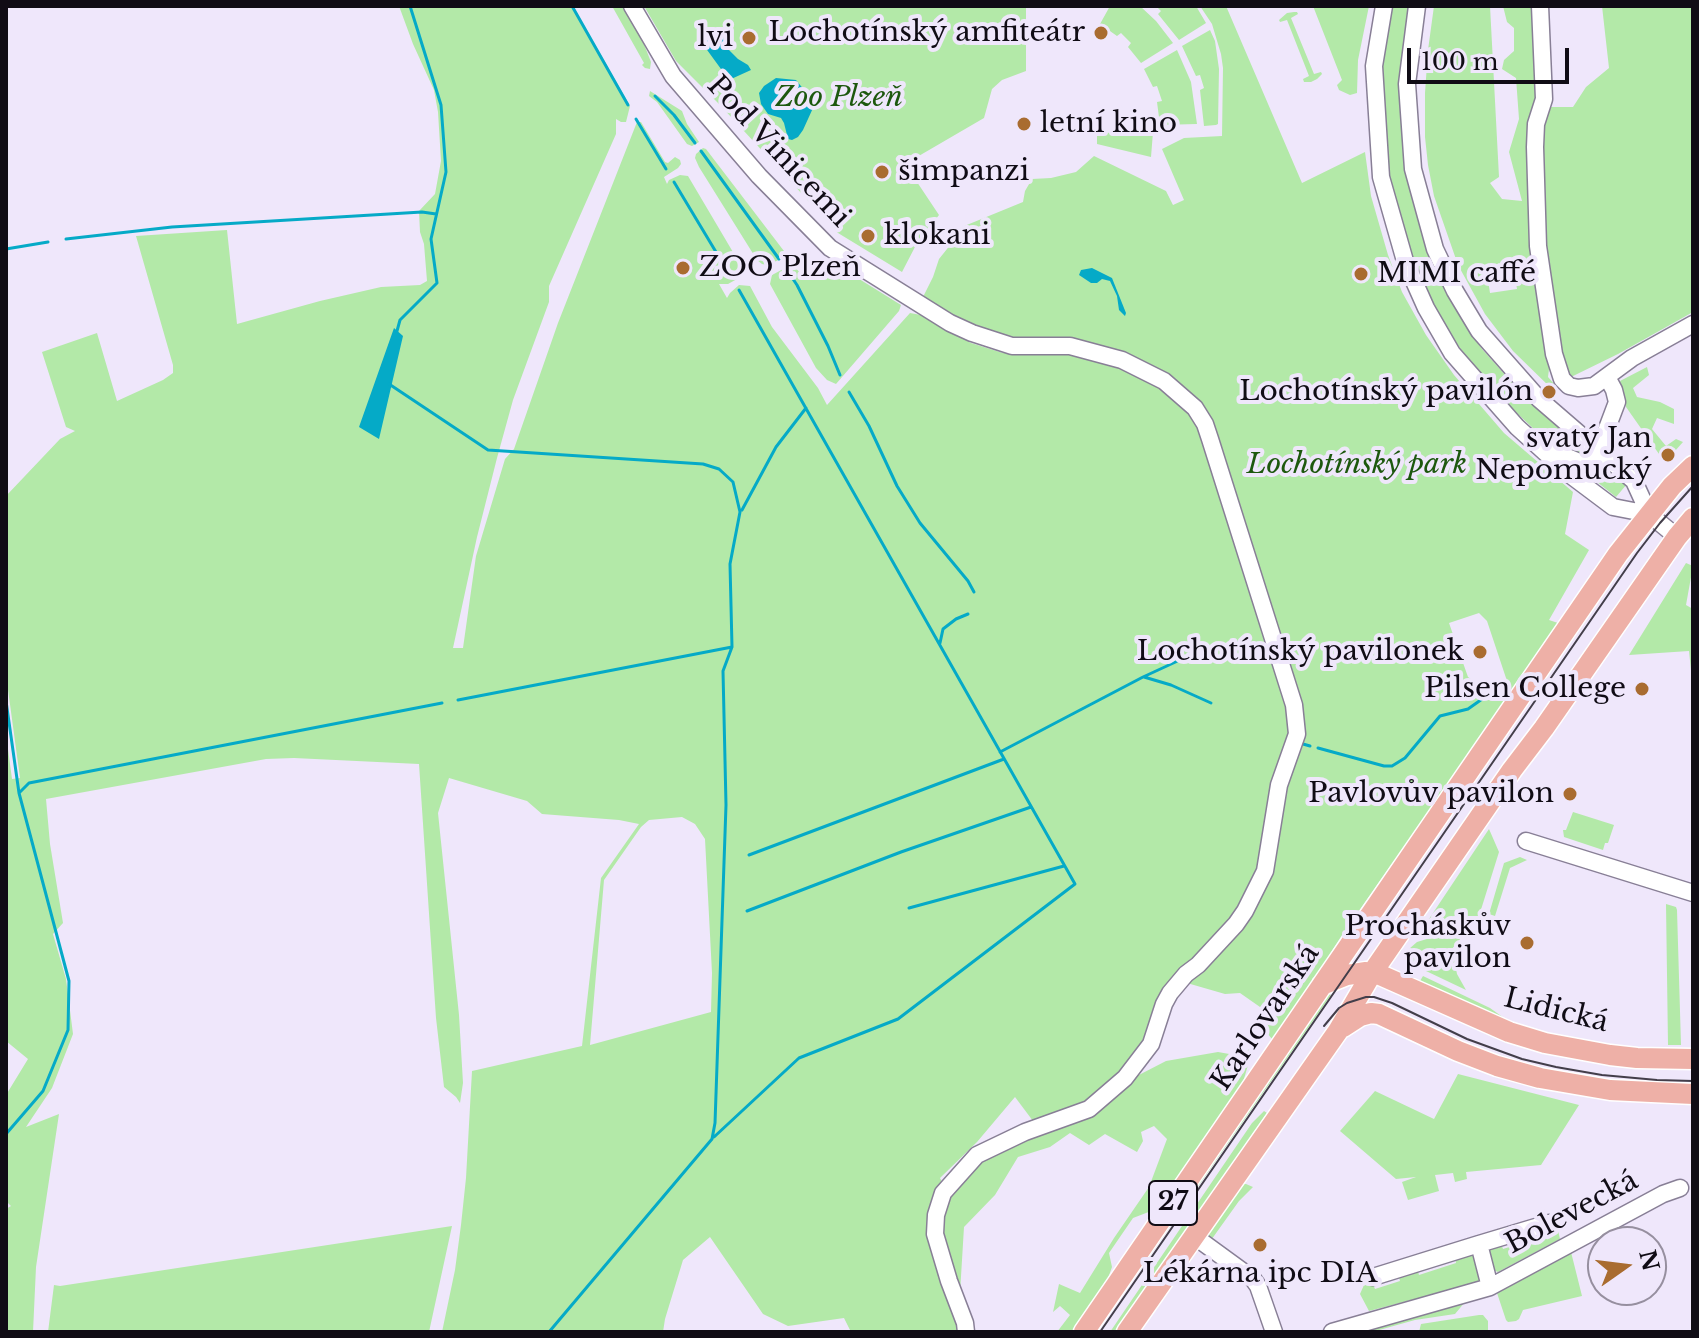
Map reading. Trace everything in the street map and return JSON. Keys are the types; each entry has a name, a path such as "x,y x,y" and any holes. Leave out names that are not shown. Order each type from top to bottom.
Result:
{"main road":[{"name":"Karlovarská","path":"1084,1332 1618,554 1693,466"},
{"path":"1361,985 1693,518"},
{"path":"1361,928 1355,957 1366,999 1395,1021"},
{"path":"1401,930 1393,958 1411,988"},
{"name":"Lidická","path":"1361,985 1390,978 1509,1032 1545,1043 1637,1058 1693,1059"},
{"path":"1322,985 1361,985"},
{"name":"27","path":"1127,1332 1338,1031 1361,985"},
{"path":"1338,1031 1366,1014 1379,1014 1458,1051 1540,1078 1610,1090 1693,1094"}],"street":[{"name":"Pod Vinicemi","path":"632,6 673,76 759,176 830,248 950,323 972,333 1012,346 1070,346 1122,360 1164,381 1195,408 1205,424 1294,705 1297,734 1279,785 1265,871 1236,924 1170,993 1151,1044 1125,1078 1089,1109 1025,1132 977,1155 943,1193 936,1215 935,1234 966,1332"},
{"path":"1384,6 1374,66 1381,177 1405,261 1426,308 1452,353 1535,444 1613,507 1649,514"},
{"path":"1417,6 1407,84 1413,169 1435,249 1455,291 1479,331 1539,399 1634,481 1649,514 1677,537"},
{"path":"1544,10 1544,99 1536,124 1538,246 1554,354 1562,379 1569,386 1578,388 1594,386 1632,358 1693,324"},
{"path":"1535,444 1572,460 1589,460 1603,439 1617,402 1607,377"},
{"path":"1526,841 1693,893"},
{"name":"Bolevecká","path":"1332,1332 1490,1287 1663,1194 1680,1188"},
{"name":"Bolevecká","path":"1373,1277 1549,1223"},
{"path":"1194,1236 1253,1279 1274,1332"},
{"name":"Bolevecká","path":"1479,1244 1490,1287"}],"green space":[{"name":"Lochotínský park","path":"399,6 573,6 630,106 626,122 616,119 616,134 549,286 549,302 513,400 497,458 453,648 463,648 476,556 505,459 514,449 558,323 637,122 641,122 665,162 675,157 680,160 678,168 664,177 667,184 680,175 688,176 740,264 741,272 737,279 728,284 719,284 727,298 739,285 750,286 772,327 818,388 827,405 910,313 921,315 971,343 1003,353 1063,349 1105,362 1116,362 1120,359 1070,346 1012,346 972,333 919,305 939,259 955,239 957,229 1023,202 1032,179 1076,172 1094,156 1166,191 1173,205 1184,200 1162,149 1184,138 1222,136 1221,54 1212,24 1200,6 1226,6 1302,183 1365,152 1371,196 1388,255 1402,292 1426,335 1454,375 1504,433 1573,492 1565,534 1589,550 1549,620 1558,623 1554,637 1342,935 1297,1007 1272,1039 1261,1026 1260,1007 1240,993 1225,994 1180,981 1170,993 1165,991 1146,1043 1123,1072 1082,1107 1033,1121 1015,1097 977,1142 940,1178 949,1196 974,1163 1018,1143 1071,1125 1107,1102 1135,1077 1166,1061 1218,1052 1235,1055 1253,1048 1241,1089 1159,1208 1133,1218 1109,1253 1112,1267 1107,1281 1073,1332 1057,1332 1070,1315 1060,1306 1053,1312 1059,1284 1080,1293 1149,1187 1167,1139 1154,1126 1141,1132 1143,1141 1137,1152 1105,1134 1089,1145 1070,1133 1050,1147 1018,1157 995,1195 964,1227 956,1332 851,1332 844,1318 788,1326 763,1314 710,1237 683,1260 663,1332 442,1332 461,1225 472,1071 582,1046 601,878 639,824 542,814 527,801 449,778 438,813 459,1015 463,1083 460,1103 444,1087 436,1018 419,764 294,758 266,759 46,799 63,923 53,934 66,979 73,1034 52,1088 26,1127 59,1114 36,1267 33,1332 6,1332 6,1209 11,1206 6,1201 6,1095 28,1059 6,1041 6,734 12,779 20,778 6,675 6,496 60,439 75,431 66,427 42,352 97,333 117,401 173,373 136,236 227,230 237,324 381,287 420,285 427,281 419,211 435,194 441,161 434,90","holes":["1479,613 1487,621 1507,681 1487,690 1468,677 1449,623","682,817 695,824 705,839 711,1012 590,1045 604,880 649,820"]},
{"path":"612,6 629,6 651,62 650,69 642,65 644,63"},
{"name":"Zoo Plzeň","path":"644,6 1026,6 1026,71 1002,80 992,89 984,118 905,164 939,215 916,245 902,272 838,233 676,61"},
{"path":"1110,6 1140,6 1173,43 1141,63 1128,47 1131,43 1121,33 1117,36 1100,24"},
{"path":"1156,6 1196,6 1206,23 1179,40 1158,14 1161,11"},
{"path":"1313,6 1369,6 1358,60 1357,93 1350,95 1339,90 1337,85 1342,80"},
{"path":"1391,6 1411,6 1401,67 1407,142 1432,252 1465,324 1482,349 1524,396 1588,453 1573,456 1556,441 1536,431 1475,369 1429,299 1406,247 1388,171 1383,117 1382,56"},
{"path":"1434,6 1490,6 1499,177 1490,183 1502,199 1522,201 1509,152 1519,119 1516,78 1502,69 1504,60 1514,51 1514,28 1507,22 1503,6 1534,6 1542,70 1551,107 1573,107 1586,87 1609,68 1602,6 1693,6 1693,312 1569,378 1555,322 1548,377 1556,386 1555,392 1513,351 1485,314 1458,265 1434,196 1425,137 1428,50","holes":["1513,264 1517,289 1490,293 1486,267"]},
{"path":"1297,12 1291,18 1314,74 1322,74 1311,82 1304,82 1303,79 1309,76 1287,20 1279,20 1287,13"},
{"path":"1210,30 1219,69 1218,124 1204,126 1200,90 1204,88 1200,75 1196,76 1182,46"},
{"path":"1177,50 1191,82 1197,124 1160,125 1157,102 1162,101 1157,86 1153,87 1144,69"},
{"path":"650,91 682,111 699,142 692,146 687,144 657,102 649,96"},
{"path":"1153,132 1151,157 1097,144 1097,133"},
{"path":"703,148 786,257 767,265 757,260 699,167 695,158"},
{"path":"827,259 901,305 836,384 827,380 816,368 770,284 772,275 787,267 795,267 801,274"},
{"path":"1647,367 1649,375 1633,388 1637,397 1674,409 1674,424 1657,418 1652,429 1666,446 1676,439 1683,442 1675,451 1665,454 1659,454 1626,407 1620,381"},
{"path":"1599,462 1627,484 1616,497 1577,466 1590,468"},
{"path":"1686,563 1693,566 1686,605 1693,609 1693,690 1689,651 1629,655"},
{"path":"1573,812 1614,825 1603,850 1564,837 1563,830 1566,830"},
{"path":"1489,829 1499,852 1479,916 1422,933 1421,931"},
{"path":"1520,857 1527,860 1510,868 1495,916 1489,914 1504,863"},
{"path":"1666,904 1677,910 1681,1045 1668,1045"},
{"path":"1463,928 1466,932 1451,950 1419,966 1409,960 1409,949 1417,942"},
{"path":"1453,954 1457,974 1466,990 1426,971"},
{"path":"1423,976 1490,1008 1511,1023 1420,981"},
{"path":"1329,994 1097,1332 1091,1332 1325,995"},
{"path":"1458,1074 1579,1105 1541,1165 1466,1172 1467,1179 1455,1182 1453,1173 1435,1175 1439,1191 1408,1200 1402,1182 1416,1177 1396,1179 1340,1131 1375,1091 1434,1119"},
{"path":"1264,1111 1267,1113 1116,1332 1110,1332 1252,1123"},
{"path":"1242,1184 1253,1187 1209,1243 1206,1233"},
{"path":"1556,1222 1560,1239 1498,1272 1493,1270 1487,1251 1490,1245 1500,1241 1503,1249 1544,1236 1542,1228"},
{"path":"452,1226 429,1332 48,1332 54,1285"},
{"path":"1570,1248 1582,1296 1523,1310 1519,1319 1508,1322 1497,1293"},
{"path":"1470,1253 1474,1255 1482,1273 1480,1282 1369,1311 1360,1294 1364,1285 1372,1282 1375,1289 1400,1281 1398,1274 1417,1268 1419,1275 1456,1263 1455,1257"},
{"path":"1465,1302 1455,1314 1415,1320 1372,1332 1353,1332"},
{"path":"1483,1315 1488,1321 1488,1332 1419,1332 1421,1324"}],"water":[{"path":"721,27 729,50 751,70 729,80 702,43 717,34"},
{"path":"776,78 796,80 809,96 813,108 803,130 792,140 788,139 781,118 768,114 761,104 759,93"},
{"path":"1092,268 1112,278 1125,316 1119,310 1110,281 1102,279 1091,283 1079,275 1081,270"},
{"path":"394,328 403,336 379,439 359,427"}],"waterway":[{"path":"397,331 400,320 437,283 431,239 446,172 441,105 410,6"},
{"path":"572,6 628,105"},
{"path":"655,96 695,143"},
{"path":"636,119 666,169"},
{"path":"701,151 779,259"},
{"path":"674,182 731,277"},
{"path":"66,239 172,227 422,212 436,214"},
{"path":"6,249 48,242"},
{"path":"787,270 840,375"},
{"path":"714,1137 799,1058 898,1019 1075,884 739,290"},
{"path":"389,384 488,450 703,464 719,469 733,482 740,512 730,564 732,647 723,671 726,805 712,1139 549,1332"},
{"path":"849,392 897,486 920,523 974,592"},
{"path":"742,510 776,447 806,408"},
{"path":"940,643 943,629 968,614"},
{"path":"1000,752 1182,659 1247,640"},
{"path":"458,700 732,647"},
{"path":"1144,677 1211,703"},
{"path":"1318,748 1392,766 1405,758 1440,716 1468,709 1485,697"},
{"path":"6,701 19,793 69,981 68,1030 43,1091 6,1134"},
{"path":"19,793 29,783 442,703"},
{"path":"1303,744 1310,746"},
{"path":"749,855 1004,759"},
{"path":"747,911 901,852 1031,807"},
{"path":"909,908 1064,866"},
{"path":"1693,1248 1693,1259"}],"tram line":[{"path":"1100,1332 1637,553 1693,486"},
{"path":"1324,1026 1347,1003 1374,997 1467,1039 1522,1059 1602,1075 1693,1081"}],"place":[{"name":"Lochotínský amfiteátr","path":"1101,33"},
{"name":"lvi","path":"749,38"},
{"name":"letní kino","path":"1024,124"},
{"name":"šimpanzi","path":"882,172"},
{"name":"klokani","path":"868,236"},
{"name":"ZOO Plzeň","path":"683,268"},
{"name":"MIMI caffé","path":"1361,274"},
{"name":"Lochotínský pavilón","path":"1549,392"},
{"name":"svatý Jan Nepomucký","path":"1668,455"},
{"name":"Lochotínský pavilonek","path":"1480,652"},
{"name":"Pilsen College","path":"1642,689"},
{"name":"Pavlovův pavilon","path":"1570,794"},
{"name":"Procháskův pavilon","path":"1527,943"},
{"name":"Lékárna ipc DIA","path":"1260,1245"}]}
